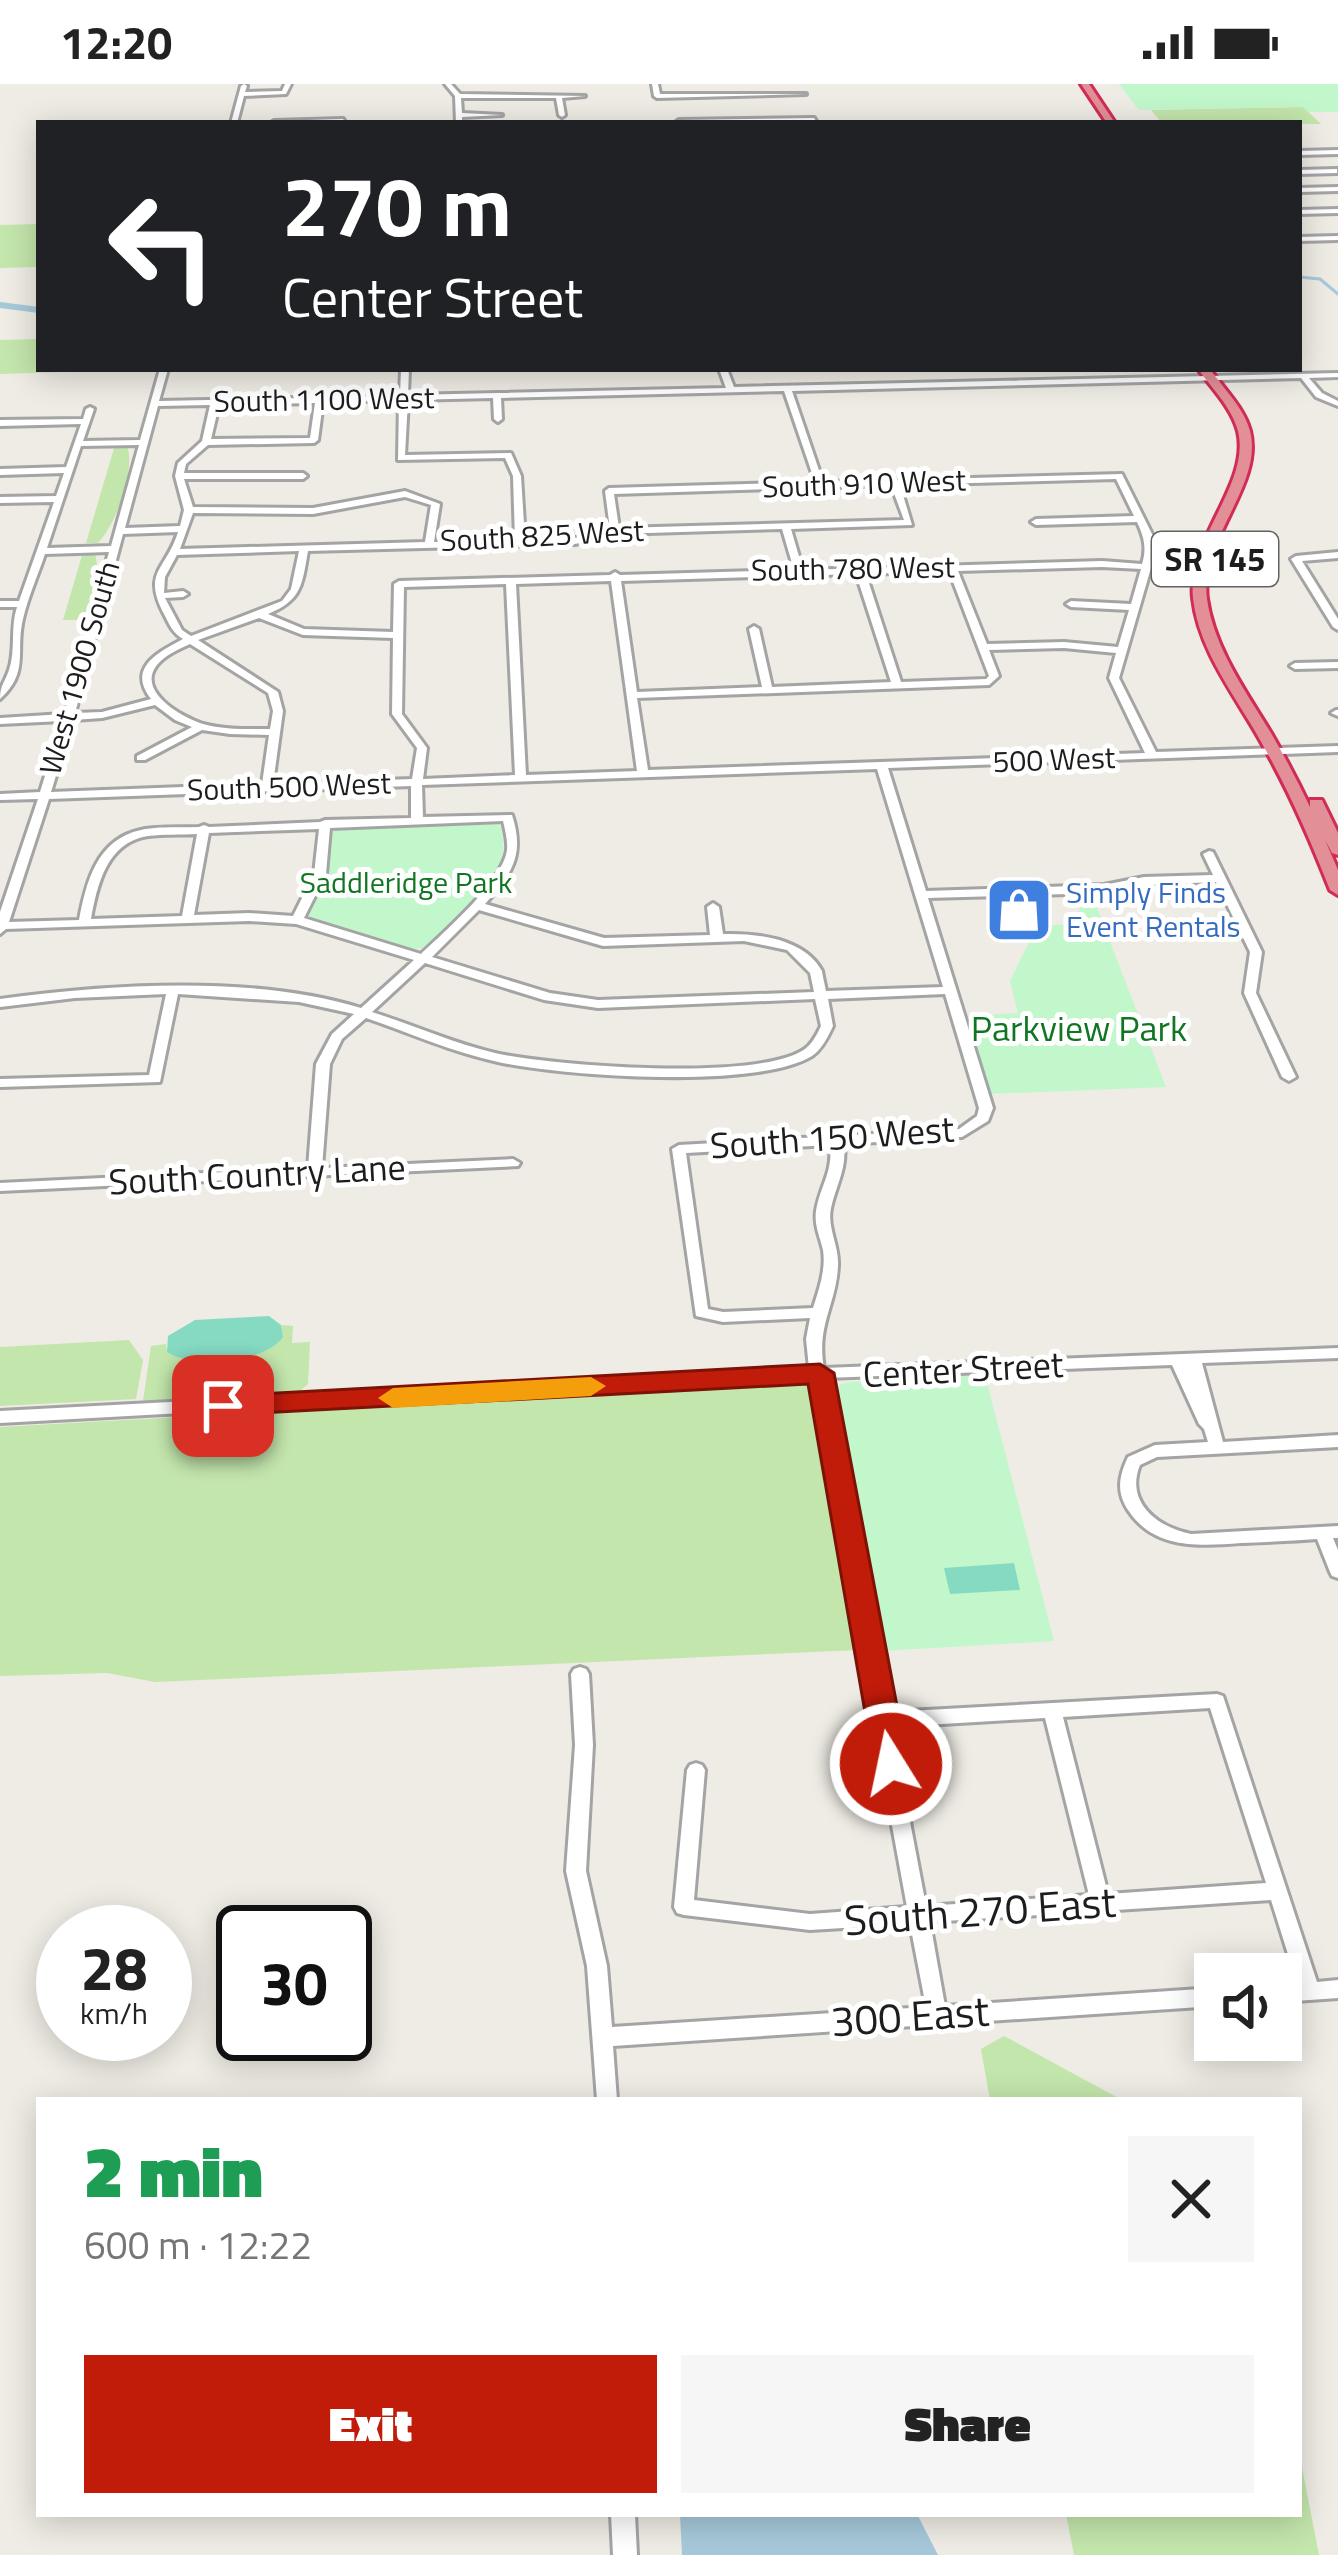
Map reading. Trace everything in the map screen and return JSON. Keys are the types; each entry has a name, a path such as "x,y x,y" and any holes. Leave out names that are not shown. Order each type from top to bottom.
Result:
{"highway":[{"path":"1081,84 1105,120"},
{"name":"SR 145","path":"1212,373 1247,443 1243,465 1201,556 1200,600 1219,653 1338,850"},
{"name":"SR 145","path":"1281,752 1338,890"}],"street":[{"path":"235,120 245,84"},
{"path":"242,94 299,84"},
{"path":"655,84 657,96 803,94"},
{"path":"800,84 814,118"},
{"path":"449,87 458,96 459,119 499,115"},
{"path":"704,95 712,117 814,118"},
{"path":"458,96 582,96"},
{"path":"559,96 562,115"},
{"path":"746,120 814,118"},
{"path":"1302,153 1338,152"},
{"path":"1318,153 1338,172"},
{"path":"1302,172 1338,172"},
{"path":"1302,190 1338,189"},
{"path":"1302,212 1338,212"},
{"path":"1302,238 1338,238"},
{"name":"West 1900 South","path":"1,928 68,716 163,372"},
{"path":"405,372 401,458 508,455 517,476 520,542"},
{"path":"724,372 731,391"},
{"path":"1212,373 1338,375"},
{"name":"South 1100 West","path":"154,404 1164,380 1212,373"},
{"path":"1304,376 1316,393 1338,404"},
{"path":"788,390 820,485"},
{"path":"497,396 498,419"},
{"path":"267,788 276,733 273,692 191,640 170,621 159,596 160,577 189,511 179,476 184,457 206,442 314,440 319,401"},
{"path":"206,442 215,403"},
{"path":"0,696 16,667 17,622 90,409"},
{"path":"0,423 86,421"},
{"path":"78,442 145,440"},
{"path":"0,472 69,470"},
{"path":"179,476 303,476"},
{"name":"South 910 West","path":"615,531 609,490 1119,476 1140,519"},
{"name":"South 825 West","path":"174,552 575,541 615,531 909,523 895,483"},
{"path":"189,511 290,512 385,494 424,497 436,503 429,542"},
{"path":"0,500 59,499"},
{"path":"1036,521 1140,519 1149,538 1147,567 1114,678 1152,756"},
{"path":"786,526 799,572"},
{"path":"118,531 184,530"},
{"path":"42,549 115,547"},
{"path":"276,733 200,727 157,701 146,676 167,653 191,640 285,603 296,589 304,549"},
{"path":"1338,555 1296,559 1338,627"},
{"name":"South 780 West","path":"397,635 399,584 615,574 1091,564 1147,567"},
{"path":"632,694 992,681 952,568"},
{"path":"860,571 897,686"},
{"path":"615,574 644,775"},
{"path":"511,580 520,779"},
{"path":"159,596 183,594"},
{"path":"1318,596 1338,596"},
{"path":"0,604 23,604"},
{"path":"1071,604 1134,608"},
{"path":"261,615 303,632 397,635 397,714 422,748 417,820"},
{"path":"754,628 768,690"},
{"path":"0,643 16,642"},
{"path":"983,647 1064,645 1119,650"},
{"path":"1295,666 1338,665"},
{"path":"0,721 117,712 157,701"},
{"path":"141,758 200,727"},
{"name":"500 West","path":"644,775 1338,749"},
{"path":"1,928 187,919 297,920 573,1002 642,1005 951,990 882,766"},
{"name":"South 500 West","path":"0,797 644,775"},
{"path":"84,923 94,869 124,839 162,829 508,817 513,857 480,906 337,1037 323,1064 315,1171"},
{"path":"297,920 320,874 325,823"},
{"path":"187,919 204,828"},
{"path":"1209,854 1256,952 1250,993 1289,1077"},
{"path":"922,895 1104,889 1144,881 1220,878"},
{"path":"0,1003 76,991 173,989 301,998 499,1058 586,1070 765,1066 809,1052 827,1026 816,973 790,946 717,938 603,942 480,906"},
{"path":"713,907 717,938"},
{"path":"0,1083 155,1079 173,989"},
{"name":"South 150 West","path":"819,1312 723,1317 701,1312 679,1149 962,1132 982,1118 986,1108 951,990"},
{"path":"836,1139 840,1156 836,1186 823,1210 831,1259 812,1335 937,2014"},
{"name":"South Country Lane","path":"0,1187 513,1163"},
{"name":"Center Street","path":"0,1417 820,1373 1338,1353"},
{"path":"1185,1358 1216,1442"},
{"path":"1338,1441 1216,1442 1143,1454 1128,1469 1130,1497 1142,1519 1166,1537 1191,1540 1330,1533 1338,1572"},
{"path":"580,1673 584,1744 577,1871 594,1946 606,2037 607,2097"},
{"path":"883,1720 1217,1701 1310,1991"},
{"path":"1052,1710 1101,1903"},
{"name":"South 270 East","path":"696,1769 684,1907 811,1922 1277,1891"},
{"path":"1302,1992 1338,1989"},
{"name":"300 East","path":"606,2037 1194,1997"},
{"path":"623,2517 625,2555"}],"green space":[{"path":"1119,84 1338,84 1338,112 1309,112 1303,107 1139,110"},
{"path":"1303,107 1321,124 1159,120 1151,110"},
{"path":"36,224 36,267 0,268 0,225"},
{"path":"36,339 36,372 62,372 0,374 0,340"},
{"path":"115,445 127,445 129,456 123,497 98,543 86,543"},
{"path":"83,552 95,552 98,571 85,620 63,620"},
{"name":"Saddleridge Park","path":"498,821 503,841 494,877 469,908 423,948 413,949 306,916 325,882 337,826"},
{"name":"Parkview Park","path":"1092,895 1166,1087 989,1094 964,1016 1018,1013 1010,981 1037,926 1073,924 1086,896"},
{"path":"269,1316 281,1325 283,1337 261,1353 210,1362 167,1352 168,1336 195,1320"},
{"path":"281,1325 293,1326 292,1343 310,1342 308,1384 298,1393 143,1401 151,1346 166,1344 167,1351 194,1360 226,1360 272,1345 283,1337"},
{"path":"129,1340 143,1360 136,1399 0,1406 0,1347"},
{"path":"985,1375 1054,1641 883,1651 832,1394 836,1386 849,1382"},
{"path":"814,1382 858,1650 155,1682 107,1673 0,1676 0,1427"},
{"path":"1014,1563 1020,1590 950,1594 944,1568"},
{"path":"1004,2036 1116,2097 989,2097 981,2049"},
{"path":"1302,2467 1319,2555 1074,2555 1067,2517 1302,2517"}],"water":[{"path":"680,2517 919,2517 938,2555 682,2555"}],"waterway":[{"path":"1302,277 1320,279 1338,294"},
{"path":"0,305 36,310"}],"slow traffic":[{"path":"393,1398 591,1386"}],"place":[{"name":"Simply Finds Event Rentals","path":"1019,910"}],"route":[{"path":"223,1406 820,1373 891,1764"}]}
